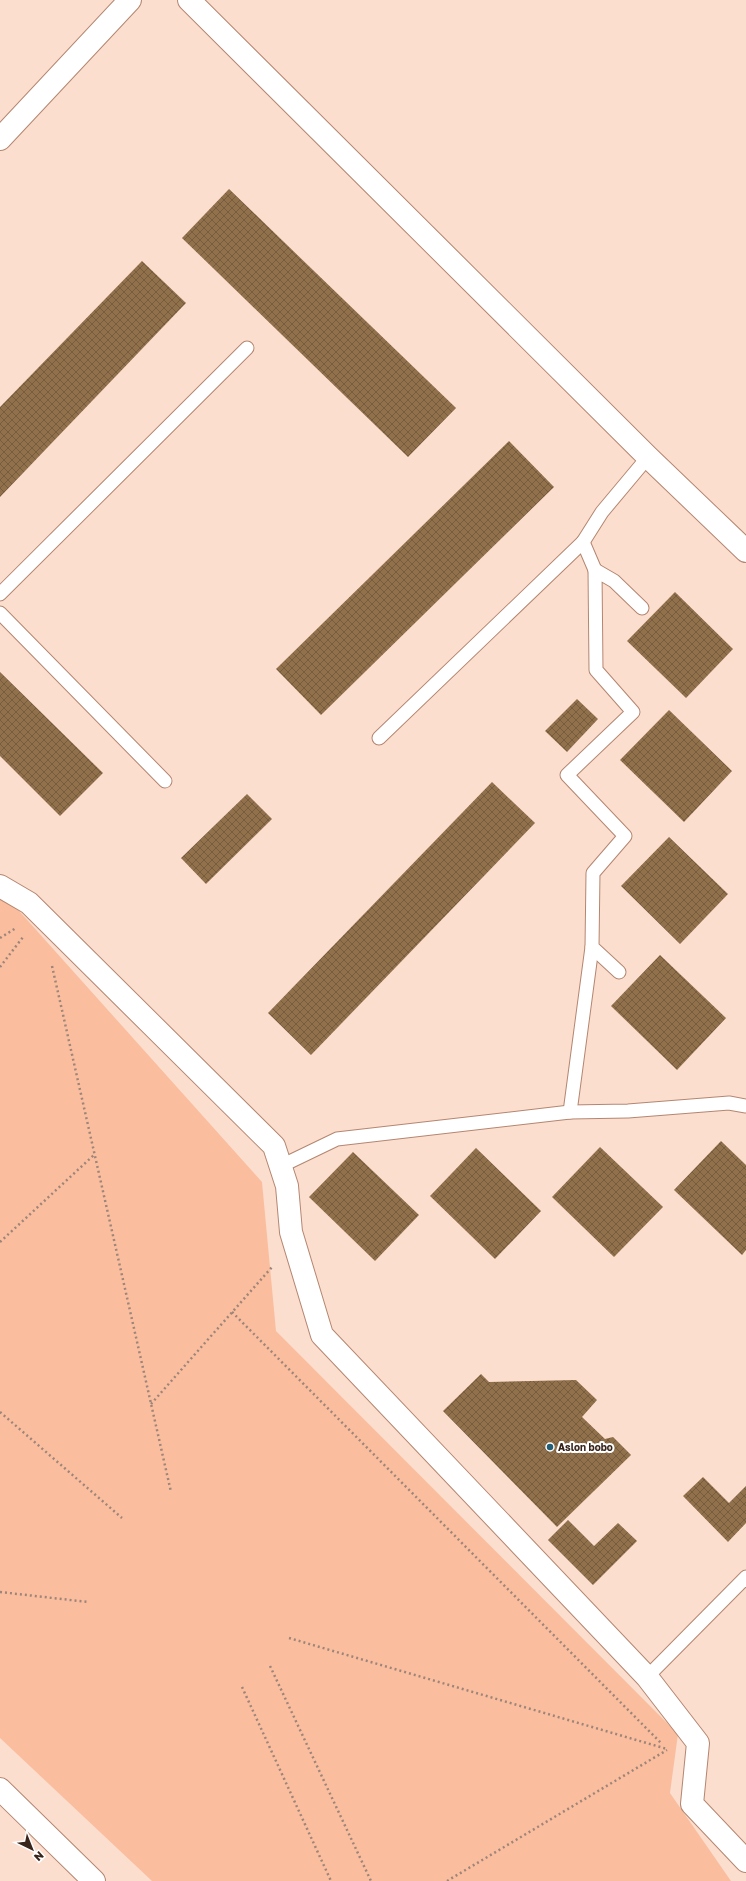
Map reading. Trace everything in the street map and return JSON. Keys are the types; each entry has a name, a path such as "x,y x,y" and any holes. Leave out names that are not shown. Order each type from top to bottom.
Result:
{"street":[{"path":"0,139 130,0"},
{"path":"189,0 648,457 746,551"},
{"path":"0,886 29,903 40,913 274,1146 287,1186 291,1232 322,1334 647,1677 698,1743 692,1804 746,1861"},
{"path":"2,1794 94,1881"}],"lane":[{"path":"0,594 247,348"},
{"path":"379,738 583,542 602,512 648,457"},
{"path":"570,1112 592,947 593,873 625,836 567,775 633,712 596,670 595,570 583,542"},
{"path":"595,570 614,582 642,608"},
{"path":"0,613 165,780"},
{"path":"592,947 620,972"},
{"path":"281,1166 338,1139 570,1112 628,1111 729,1103 746,1106"},
{"path":"647,1677 746,1577"}],"path":[{"path":"0,967 40,913"},
{"path":"51,960 171,1492"},
{"path":"0,1242 95,1154"},
{"path":"151,1404 294,1242"},
{"path":"232,1312 667,1750"},
{"path":"0,1412 122,1518"},
{"path":"0,1592 88,1602"},
{"path":"289,1638 667,1750"},
{"path":"270,1666 371,1881"},
{"path":"242,1687 331,1881"},
{"path":"447,1881 667,1750"}],"shaded area":[{"path":"0,898 12,903 262,1182 276,1331 678,1734 670,1793 731,1881 152,1881 0,1738"}],"building":[{"path":"229,189 456,408 408,457 182,238"},
{"path":"142,261 186,303 0,497 0,407"},
{"path":"509,441 554,487 321,715 276,669"},
{"path":"675,592 733,649 686,698 627,641"},
{"path":"0,672 103,773 60,816 0,756"},
{"path":"577,699 598,719 567,752 545,731"},
{"path":"669,710 732,771 684,822 620,760"},
{"path":"492,782 535,823 311,1055 268,1013"},
{"path":"247,794 272,819 206,884 181,858"},
{"path":"669,837 728,894 680,944 621,886"},
{"path":"660,955 726,1018 677,1070 611,1006"},
{"path":"721,1141 746,1165 746,1250 742,1255 674,1190"},
{"path":"600,1147 663,1207 614,1257 552,1197"},
{"path":"476,1148 541,1211 495,1259 430,1196"},
{"path":"353,1152 419,1215 375,1261 309,1197"},
{"name":"Aslon bobo","path":"481,1374 489,1382 576,1380 597,1400 582,1417 605,1439 613,1437 631,1455 557,1527 443,1411"},
{"path":"703,1477 729,1503 746,1486 746,1523 728,1542 683,1496"},
{"path":"568,1520 594,1546 618,1523 637,1541 593,1585 548,1540"}],"place":[{"name":"Aslon bobo","path":"550,1447"}]}
